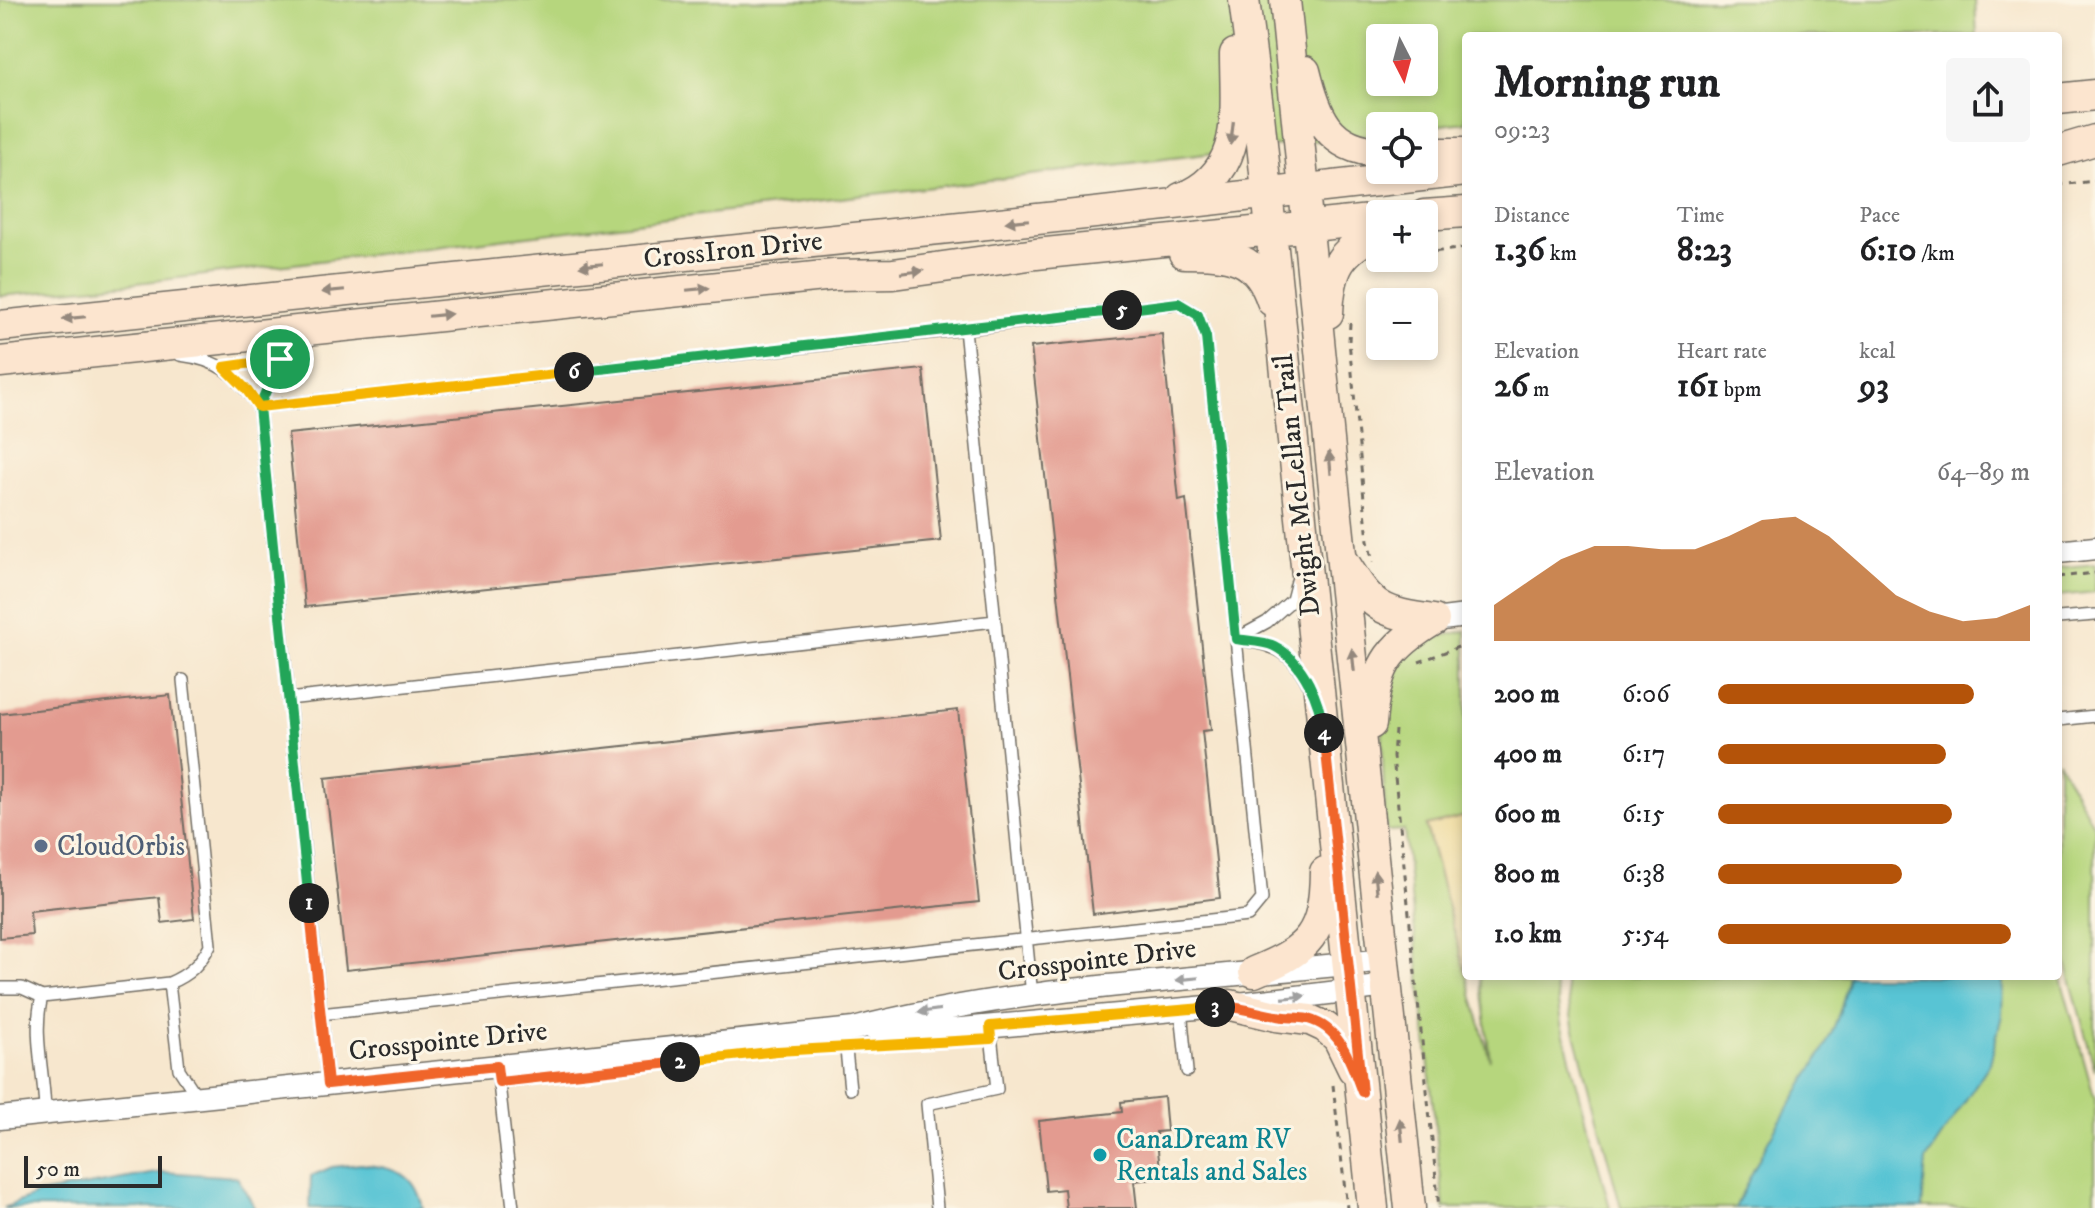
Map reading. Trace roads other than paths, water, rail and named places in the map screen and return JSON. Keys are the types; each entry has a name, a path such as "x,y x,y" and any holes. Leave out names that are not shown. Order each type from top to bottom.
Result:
{"main road":[{"name":"Dwight McLellan Trail","path":"1242,0 1281,327 1373,1208"},
{"path":"1164,204 1194,193 1213,181 1231,147 1235,110 1234,37 1242,0"},
{"name":"Dwight McLellan Trail","path":"1287,0 1321,367 1410,1208"},
{"path":"1287,0 1318,116 1327,131 1346,144 1366,149"},
{"path":"2062,99 2095,95"},
{"path":"2062,150 2095,140"},
{"path":"1438,153 1462,153"},
{"path":"2062,158 2095,154"},
{"name":"CrossIron Drive","path":"0,326 1462,171"},
{"path":"1438,214 1462,212"},
{"name":"CrossIron Drive","path":"0,362 834,275 893,274 1036,254 1366,220"},
{"path":"1321,367 1334,269 1357,242 1366,238"},
{"path":"1132,244 1162,254 1221,255 1241,259 1266,282 1281,327"},
{"path":"1341,558 1369,599 1386,611 1434,620"},
{"path":"1367,794 1373,696 1379,674 1400,659 1404,638 1434,620"},
{"path":"1254,972 1283,960 1299,949 1311,938 1317,925 1325,902 1325,844 1331,802"},
{"path":"1230,1005 1310,1020 1325,1027 1338,1038 1348,1055 1362,1092"}],"street":[{"path":"2062,552 2095,548"},
{"path":"1434,620 1462,616"},
{"name":"Crosspointe Drive","path":"0,1118 849,1029 915,1013 1032,996 1254,972 1349,977"},
{"path":"1349,977 1386,973"},
{"name":"Crosspointe Drive","path":"849,1029 917,1033 1230,1005 1349,977"}],"lane":[{"path":"259,407 1178,303 1198,315 1206,337 1262,899 1248,916 320,1014"},
{"path":"328,1084 259,407 280,359 299,345 350,325"},
{"path":"965,329 1032,996"},
{"path":"150,346 170,354 199,357 224,367 259,407"},
{"path":"1236,639 1267,622 1292,600 1304,553"},
{"path":"2062,618 2095,615"},
{"path":"288,699 995,621"},
{"path":"1236,639 1273,645 1298,665 1321,713"},
{"path":"0,988 22,988 42,997 169,983 201,963 210,945 183,680"},
{"path":"2062,720 2095,716"},
{"path":"169,983 179,1069 198,1098"},
{"path":"42,997 38,1028 45,1114"},
{"path":"1181,1010 1187,1071"},
{"path":"937,1208 927,1104 997,1089 990,1026"},
{"path":"849,1029 850,1089"},
{"path":"497,1066 513,1208"}],"water":[{"path":"1848,980 2003,980 2002,1015 1990,1063 1926,1160 1922,1208 1735,1208 1771,1136 1828,1041"},
{"path":"361,1164 393,1170 409,1179 423,1208 310,1208 311,1176 332,1167"},
{"path":"162,1172 237,1177 255,1208 4,1208 38,1194"}],"place":[{"name":"CloudOrbis","path":"41,846"},
{"name":"CanaDream RV Rentals and Sales","path":"1100,1155"}]}
